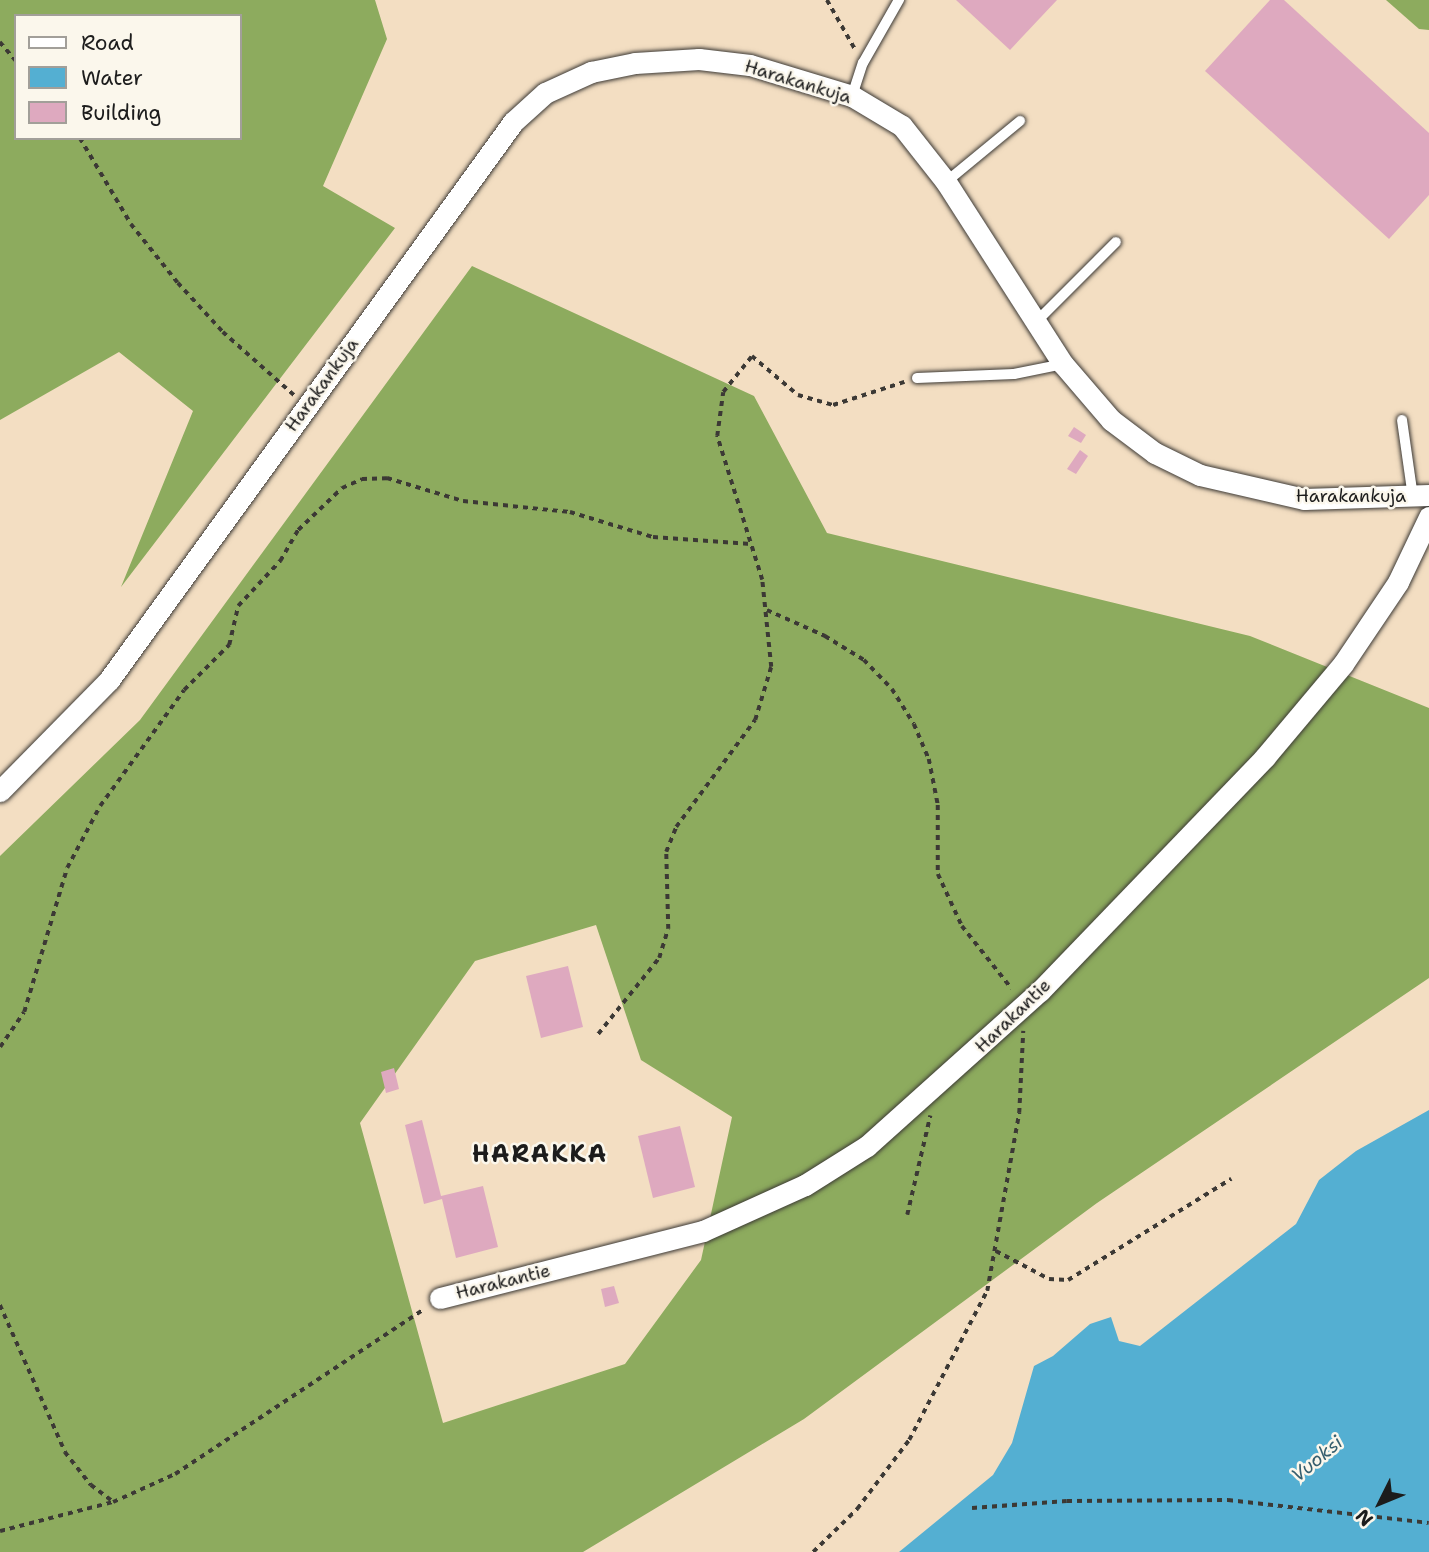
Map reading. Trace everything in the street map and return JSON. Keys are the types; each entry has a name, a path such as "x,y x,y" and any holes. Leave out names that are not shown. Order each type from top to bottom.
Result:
{"street":[{"name":"Harakankuja","path":"0,791 109,680 513,121 545,93 591,72 635,63 699,59 750,65 852,96 902,126 946,182 1063,364 1111,421 1154,453 1200,475 1304,499 1421,496"},
{"name":"Harakantie","path":"440,1298 703,1231 806,1185 867,1146 934,1090 1024,1007 1265,757 1343,664 1398,582 1429,517"}],"lane":[{"path":"852,96 863,63 899,0"},
{"path":"946,182 1020,121"},
{"path":"1036,322 1116,242"},
{"path":"918,378 1014,374 1063,364"},
{"path":"1402,420 1421,496"}],"path":[{"path":"827,0 863,63"},
{"path":"0,42 14,59"},
{"path":"81,140 131,224 178,283 266,374 306,405"},
{"path":"598,1034 659,958 668,929 666,852 676,827 755,720 771,667 768,610 751,544 717,436 723,392 735,373 752,356 798,395 833,405 918,378"},
{"path":"0,1047 24,1012 67,868 100,806 184,690 229,645 238,606 280,561 298,530 342,488 362,479 387,478 463,501 570,512 653,537 751,544"},
{"path":"768,610 825,636 864,660 907,712 929,759 936,794 938,874 962,926 1024,1007 1019,1113 987,1291 909,1440 857,1509 813,1552"},
{"path":"907,1215 934,1090"},
{"path":"996,1251 1049,1279 1068,1280 1231,1179"},
{"path":"0,1531 113,1502 175,1474 440,1298"},
{"path":"0,1305 65,1452 90,1485 113,1502"},
{"path":"972,1508 1067,1501 1228,1500 1429,1523"}],"green space":[{"path":"0,0 375,0 387,39 323,186 395,228 121,587 193,411 119,352 0,420"},
{"path":"1386,0 1429,0 1429,30 1419,29"},
{"path":"472,266 754,396 827,533 1250,636 1429,708 1429,978 1097,1203 804,1419 583,1552 0,1552 0,856 140,720","holes":["596,925 641,1060 732,1117 701,1260 625,1364 443,1423 360,1123 475,961"]}],"water":[{"name":"Vuoksi","path":"1429,1110 1429,1552 899,1552 993,1475 1012,1443 1034,1366 1053,1356 1090,1324 1111,1317 1119,1341 1140,1346 1296,1224 1319,1180 1356,1151"}],"building":[{"path":"956,0 1057,0 1010,50"},
{"path":"1270,0 1284,0 1429,133 1429,195 1389,239 1205,71"},
{"path":"1074,427 1086,435 1081,443 1068,436"},
{"path":"1080,450 1088,456 1076,474 1067,469"},
{"path":"568,966 583,1027 541,1038 526,976"},
{"path":"394,1068 399,1089 386,1093 381,1072"},
{"path":"422,1120 441,1196 483,1186 498,1247 456,1258 442,1199 424,1204 405,1125"},
{"path":"680,1126 695,1187 653,1198 638,1136"},
{"path":"614,1286 619,1303 605,1307 601,1289"}],"district":[{"name":"HARAKKA","path":"540,1155"}]}
